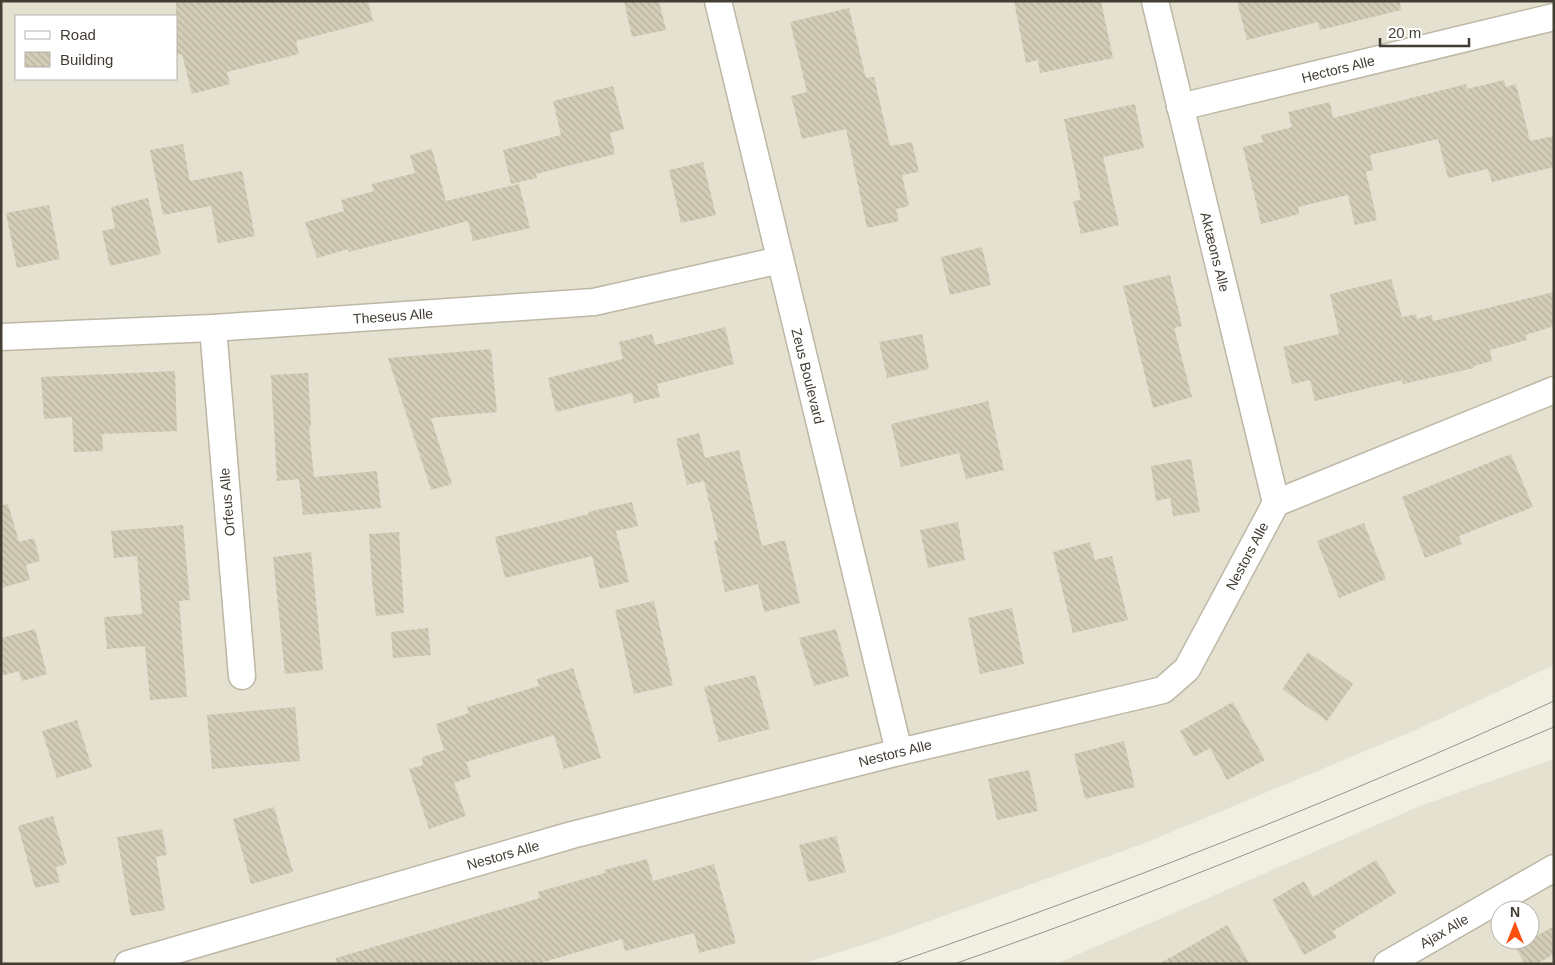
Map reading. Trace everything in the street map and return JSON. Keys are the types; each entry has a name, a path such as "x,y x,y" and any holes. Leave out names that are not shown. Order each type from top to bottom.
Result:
{"street":[{"name":"Zeus Boulevard","path":"718,1 899,752"},
{"name":"Aktæons Alle","path":"1154,1 1276,502"},
{"name":"Hectors Alle","path":"1180,107 1554,17"},
{"name":"Theseus Alle","path":"1,337 213,328 594,302 780,260"},
{"name":"Orfeus Alle","path":"213,328 242,676"},
{"path":"1276,502 1554,390"},
{"name":"Nestors Alle","path":"128,964 572,835 899,752 1163,690 1187,669 1276,502"},
{"name":"Ajax Alle","path":"1387,964 1554,868"}],"shaded area":[{"path":"1,1 1554,1 1554,665 1418,729 1145,843 869,943 801,964 1,964"},
{"path":"1554,759 1554,964 1056,964 1420,806"}],"building":[{"path":"176,1 368,1 373,21 296,41 299,54 227,72 230,84 192,94 182,54 178,55 178,15 176,15"},
{"path":"624,1 659,1 666,30 632,37"},
{"path":"1014,1 1101,1 1113,58 1040,73 1038,60 1026,63"},
{"path":"1237,1 1400,1 1401,10 1320,30 1318,22 1247,40"},
{"path":"849,8 866,78 874,77 890,146 912,142 919,172 902,175 909,206 896,209 899,221 867,228 846,129 802,139 791,96 807,92 790,22"},
{"path":"1504,80 1506,87 1516,84 1530,141 1554,136 1554,167 1492,182 1488,169 1448,178 1438,139 1370,155 1373,170 1366,172 1377,220 1355,225 1348,195 1298,207 1299,214 1261,224 1243,147 1263,142 1261,135 1292,127 1288,112 1330,102 1333,118 1466,84 1467,89"},
{"path":"613,86 624,129 610,133 615,154 536,174 537,178 511,184 503,150 561,135 553,101"},
{"path":"1135,104 1144,148 1103,157 1119,225 1081,234 1073,201 1081,200 1064,119"},
{"path":"183,144 190,181 242,171 255,236 218,243 211,206 163,215 150,150"},
{"path":"432,149 446,201 519,184 530,228 473,241 468,221 349,252 348,249 317,258 305,222 344,211 341,200 374,191 372,184 415,173 410,155"},
{"path":"703,162 716,215 681,223 669,170"},
{"path":"148,198 161,254 110,266 102,231 115,228 111,207"},
{"path":"49,205 60,259 17,268 6,213"},
{"path":"982,247 991,285 950,295 941,257"},
{"path":"1170,275 1182,326 1174,328 1192,397 1153,408 1123,286"},
{"path":"1391,279 1402,317 1416,314 1417,319 1432,315 1433,321 1554,292 1554,326 1526,335 1527,340 1490,350 1492,361 1474,366 1474,368 1403,384 1402,380 1315,401 1310,380 1292,384 1283,347 1339,334 1330,294"},
{"path":"725,327 734,364 657,384 660,397 634,403 632,393 556,412 548,378 623,359 619,342 652,334 655,345"},
{"path":"922,334 929,369 887,378 879,342"},
{"path":"491,349 497,412 431,418 452,484 431,490 388,358"},
{"path":"175,371 177,431 102,434 103,451 74,452 72,417 44,419 41,377"},
{"path":"308,373 311,426 309,427 314,477 377,471 381,508 303,515 299,479 277,481 271,375"},
{"path":"988,401 1004,470 966,479 959,453 901,467 891,424"},
{"path":"699,433 705,458 739,450 762,546 785,540 800,603 764,612 758,584 725,592 714,541 718,540 704,481 687,485 676,439"},
{"path":"1511,454 1533,507 1459,536 1462,544 1425,558 1402,497"},
{"path":"1191,459 1200,512 1173,516 1170,498 1156,501 1151,466"},
{"path":"632,502 638,526 616,531 629,582 600,589 592,556 505,578 495,537"},
{"path":"8,504 19,542 34,538 40,561 26,565 30,580 1,588 1,505"},
{"path":"958,522 965,560 928,568 920,530"},
{"path":"1364,523 1386,579 1339,598 1317,541"},
{"path":"183,525 190,600 179,601 187,697 150,700 145,646 107,649 104,617 142,614 137,556 114,558 111,531"},
{"path":"399,532 404,613 376,616 369,534"},
{"path":"1090,542 1095,560 1112,556 1128,620 1073,633 1053,552"},
{"path":"311,552 323,670 285,674 273,557"},
{"path":"654,601 673,685 634,694 615,610"},
{"path":"1012,608 1024,664 980,674 968,618"},
{"path":"428,628 431,655 393,658 391,632"},
{"path":"35,629 47,674 22,681 19,671 1,676 1,638"},
{"path":"836,629 849,676 814,686 799,638"},
{"path":"1308,652 1353,684 1327,721 1282,689"},
{"path":"573,668 601,758 564,769 554,735 466,762 471,777 454,783 466,816 429,829 409,769 423,765 422,757 444,750 436,724 469,713 467,707 539,686 537,679"},
{"path":"755,675 770,729 719,742 704,687"},
{"path":"1233,702 1265,760 1227,780 1210,748 1194,757 1180,731"},
{"path":"295,707 300,761 212,769 207,715"},
{"path":"77,720 92,767 57,778 42,731"},
{"path":"1124,741 1135,787 1085,799 1074,754"},
{"path":"1029,770 1038,811 997,820 988,779"},
{"path":"274,807 293,872 251,884 233,819"},
{"path":"53,816 67,864 56,867 60,882 35,888 18,826"},
{"path":"162,829 167,855 156,857 165,910 131,916 117,837"},
{"path":"836,836 846,872 808,882 799,845"},
{"path":"647,859 653,881 714,864 736,943 699,953 694,933 625,951 622,939 537,964 337,964 336,958 540,898 538,892 605,873 604,870"},
{"path":"1376,860 1396,893 1333,931 1337,937 1304,955 1272,900 1304,881 1313,897"},
{"path":"1227,925 1250,964 1159,964"},
{"path":"1554,926 1554,954 1537,964 1525,964 1517,950 1540,950 1540,934"}],"tram line":[{"path":"892,964 976,935 1226,841 1391,773 1554,701"},
{"path":"954,964 1181,880 1554,727"}]}
